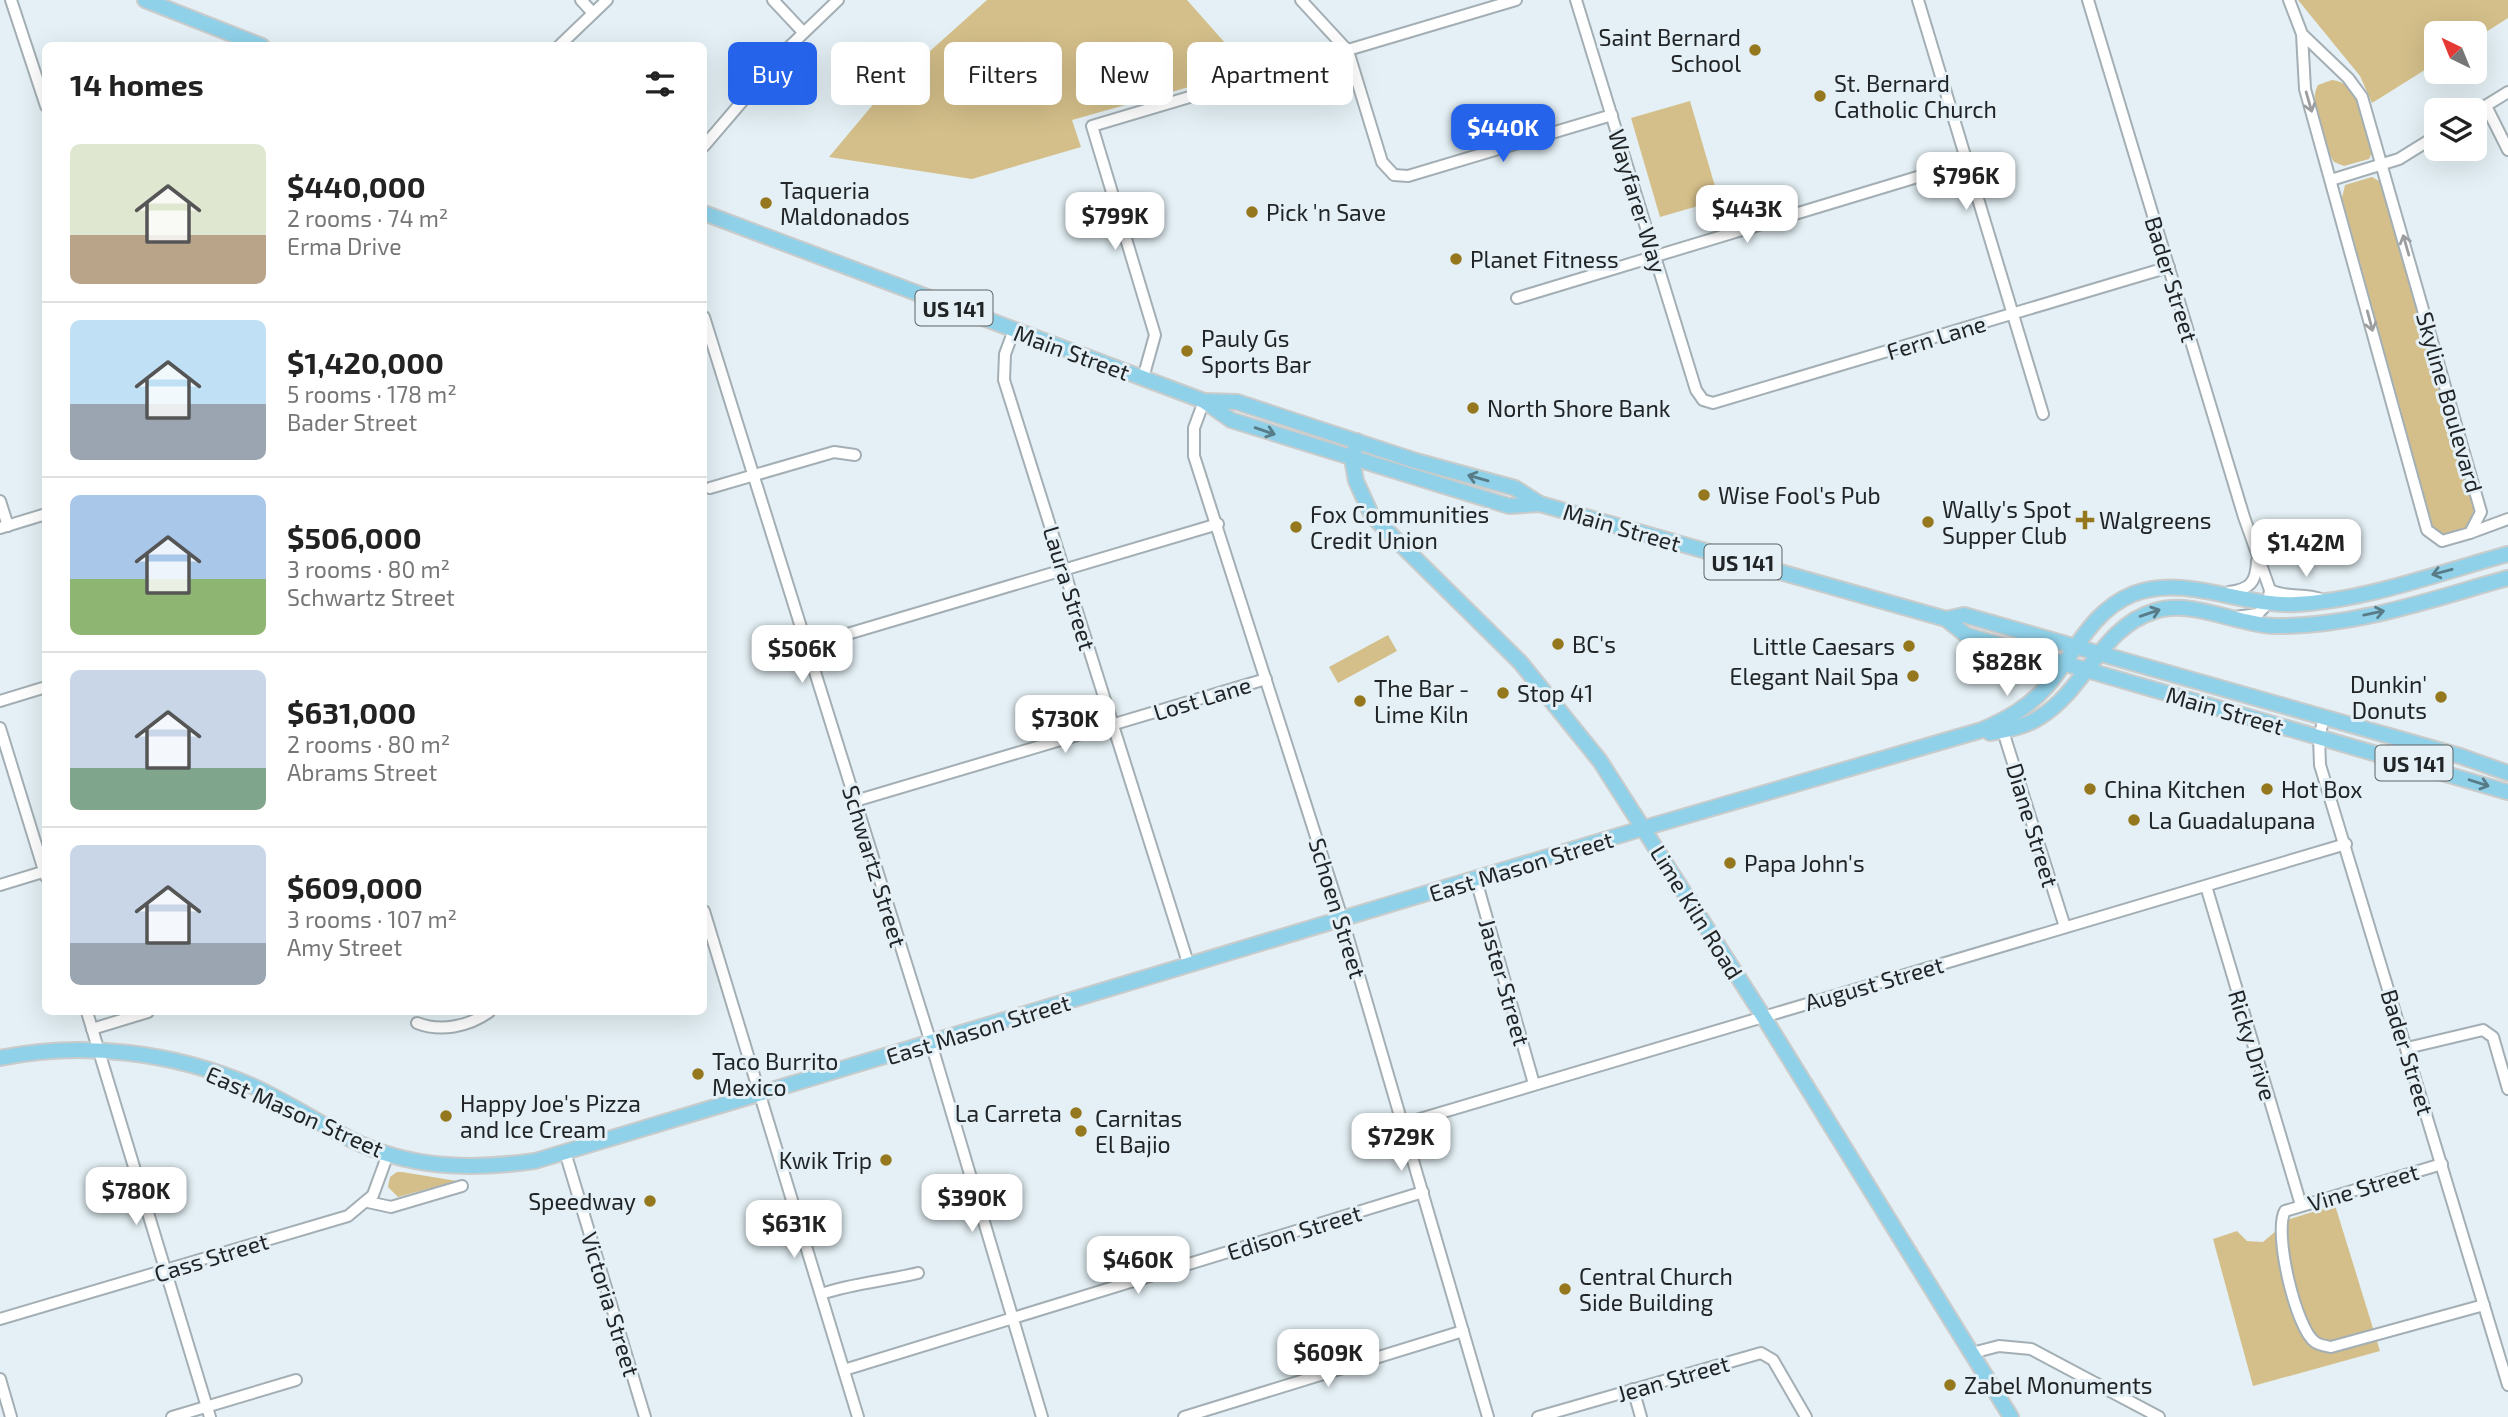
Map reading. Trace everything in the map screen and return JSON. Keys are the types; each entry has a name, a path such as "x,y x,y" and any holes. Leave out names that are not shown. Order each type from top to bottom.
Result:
{"main road":[{"path":"145,0 238,41"},
{"name":"Main Street","path":"707,214 1204,401 1231,420 1512,507 1540,504"},
{"name":"Main Street","path":"1204,401 1237,402 1519,490 1540,504 1946,619 1966,635 2508,792"},
{"name":"Lime Kiln Road","path":"1357,440 1352,459 1361,495 1372,516 1520,662 1600,761 1763,1016 2011,1417"},
{"name":"East Mason Street","path":"2001,727 2035,698 2103,613 2140,592 2176,588 2218,594 2269,596 2295,605 2325,601 2508,554"},
{"name":"East Mason Street","path":"0,1058 38,1052 99,1051 168,1059 227,1076 282,1101 350,1139 388,1154 426,1164 473,1168 535,1161 1644,828 1956,738 2030,723 2048,712 2119,631 2139,617 2160,609 2184,609 2272,626 2321,624 2380,612 2508,578"},
{"name":"Main Street","path":"1946,619 1964,615 2073,648 2460,755 2508,773"}],"street":[{"path":"11,0 42,94"},
{"path":"581,0 593,13"},
{"path":"563,42 607,0"},
{"path":"773,0 803,32"},
{"path":"707,143 803,32 838,0"},
{"path":"1301,0 1340,42"},
{"path":"1353,49 1516,0"},
{"name":"Wayfarer Way","path":"1576,0 1696,390 1703,400"},
{"path":"1918,0 2043,414"},
{"name":"Bader Street","path":"2088,0 2269,596"},
{"name":"Skyline Boulevard","path":"2289,0 2302,34 2305,89 2427,530 2431,536 2442,541 2470,533 2481,512 2384,164 2362,97 2348,78 2302,34"},
{"path":"1353,67 1382,162 1394,175 1408,176 1612,115"},
{"path":"2487,105 2508,92"},
{"path":"1143,378 1155,335 1092,126 1187,98"},
{"path":"2487,108 2508,150"},
{"path":"2331,180 2384,164 2424,142"},
{"path":"1517,298 1967,162"},
{"name":"Fern Lane","path":"1703,400 1713,404 2169,267"},
{"name":"Schwartz Street","path":"707,328 931,1043 1042,1417"},
{"name":"Laura Street","path":"1014,330 1005,354 1004,380 1189,966"},
{"name":"Schoen Street","path":"1204,401 1192,441 1194,456 1343,920 1488,1417"},
{"path":"710,488 834,452 855,455"},
{"path":"0,501 4,527 42,515"},
{"path":"2481,512 2506,519"},
{"path":"2470,533 2506,519"},
{"path":"807,646 1217,524"},
{"path":"2218,594 2245,590 2257,575 2257,558"},
{"path":"2227,618 2258,614 2269,596"},
{"name":"Lost Lane","path":"855,801 1266,679"},
{"path":"0,701 42,688"},
{"name":"Bader Street","path":"2324,718 2319,737 2320,765 2508,1385"},
{"name":"Diane Street","path":"2001,727 2065,928"},
{"path":"0,728 42,863"},
{"name":"August Street","path":"1403,1124 2346,844"},
{"path":"0,884 42,874"},
{"name":"Jaster Street","path":"1476,880 1534,1084"},
{"name":"Ricky Drive","path":"2206,886 2301,1205"},
{"path":"707,921 858,1417"},
{"path":"88,1015 209,1412"},
{"path":"92,1029 138,1015"},
{"path":"417,1023 431,1029 454,1027 482,1015"},
{"path":"2407,1048 2483,1030 2493,1037 2508,1089"},
{"name":"Victoria Street","path":"565,1152 645,1417"},
{"path":"388,1154 377,1187 368,1202 391,1207 462,1186"},
{"name":"Vine Street","path":"2442,1164 2285,1211 2280,1229 2282,1256 2307,1334 2315,1343 2331,1347 2484,1305"},
{"name":"Edison Street","path":"844,1370 1423,1192"},
{"name":"Cass Street","path":"0,1319 348,1216 368,1202"},
{"path":"821,1294 860,1282 870,1285 918,1273"},
{"path":"1184,1417 1463,1331"},
{"path":"1972,1353 1999,1346 2031,1349 2159,1417"},
{"name":"Jean Street","path":"1538,1417 1757,1353 1768,1355 1806,1417"},
{"path":"0,1379 11,1417"},
{"path":"172,1417 209,1412 296,1380"},
{"path":"1633,1389 1641,1417"}],"shaded area":[{"path":"987,0 1187,0 1224,42 1187,42 1187,88 1173,91 1173,42 1076,42 1076,105 1125,105 1072,120 1081,147 972,179 829,157 873,105 930,105 930,51"},
{"path":"2298,0 2508,0 2508,18 2487,31 2487,21 2424,21 2424,70 2372,103 2360,76"},
{"path":"2332,80 2342,83 2357,97 2373,151 2369,159 2344,166 2334,162 2330,154 2318,124 2314,103 2318,85"},
{"path":"1690,101 1719,200 1660,217 1631,118"},
{"path":"2372,177 2384,184 2474,510 2466,529 2443,536 2433,527 2342,198 2345,185"},
{"path":"1388,635 1397,651 1338,683 1329,667"},
{"path":"397,1172 457,1181 398,1197 388,1187 390,1177"},
{"path":"2335,1205 2380,1351 2253,1386 2213,1239 2237,1231 2247,1241 2263,1242 2290,1219"}],"place":[{"name":"Saint Bernard School","path":"1755,50"},
{"name":"St. Bernard Catholic Church","path":"1820,96"},
{"name":"Taqueria Maldonados","path":"766,203"},
{"name":"Pick 'n Save","path":"1252,212"},
{"name":"Planet Fitness","path":"1456,259"},
{"name":"Pauly Gs Sports Bar","path":"1187,351"},
{"name":"North Shore Bank","path":"1473,408"},
{"name":"Wise Fool's Pub","path":"1704,495"},
{"name":"Walgreens","path":"2085,520"},
{"name":"Wally's Spot Supper Club","path":"1928,522"},
{"name":"Fox Communities Credit Union","path":"1296,527"},
{"name":"BC's","path":"1558,644"},
{"name":"Little Caesars","path":"1909,646"},
{"name":"Elegant Nail Spa","path":"1913,676"},
{"name":"Stop 41","path":"1503,693"},
{"name":"Dunkin' Donuts","path":"2441,697"},
{"name":"The Bar - Lime Kiln","path":"1360,701"},
{"name":"China Kitchen","path":"2090,789"},
{"name":"Hot Box","path":"2267,789"},
{"name":"La Guadalupana","path":"2134,820"},
{"name":"Papa John's","path":"1730,863"},
{"name":"Taco Burrito Mexico","path":"698,1074"},
{"name":"La Carreta","path":"1076,1113"},
{"name":"Happy Joe's Pizza and Ice Cream","path":"446,1116"},
{"name":"Carnitas El Bajio","path":"1081,1131"},
{"name":"Kwik Trip","path":"886,1160"},
{"name":"Speedway","path":"650,1201"},
{"name":"Central Church Side Building","path":"1565,1289"},
{"name":"Zabel Monuments","path":"1950,1385"}]}
